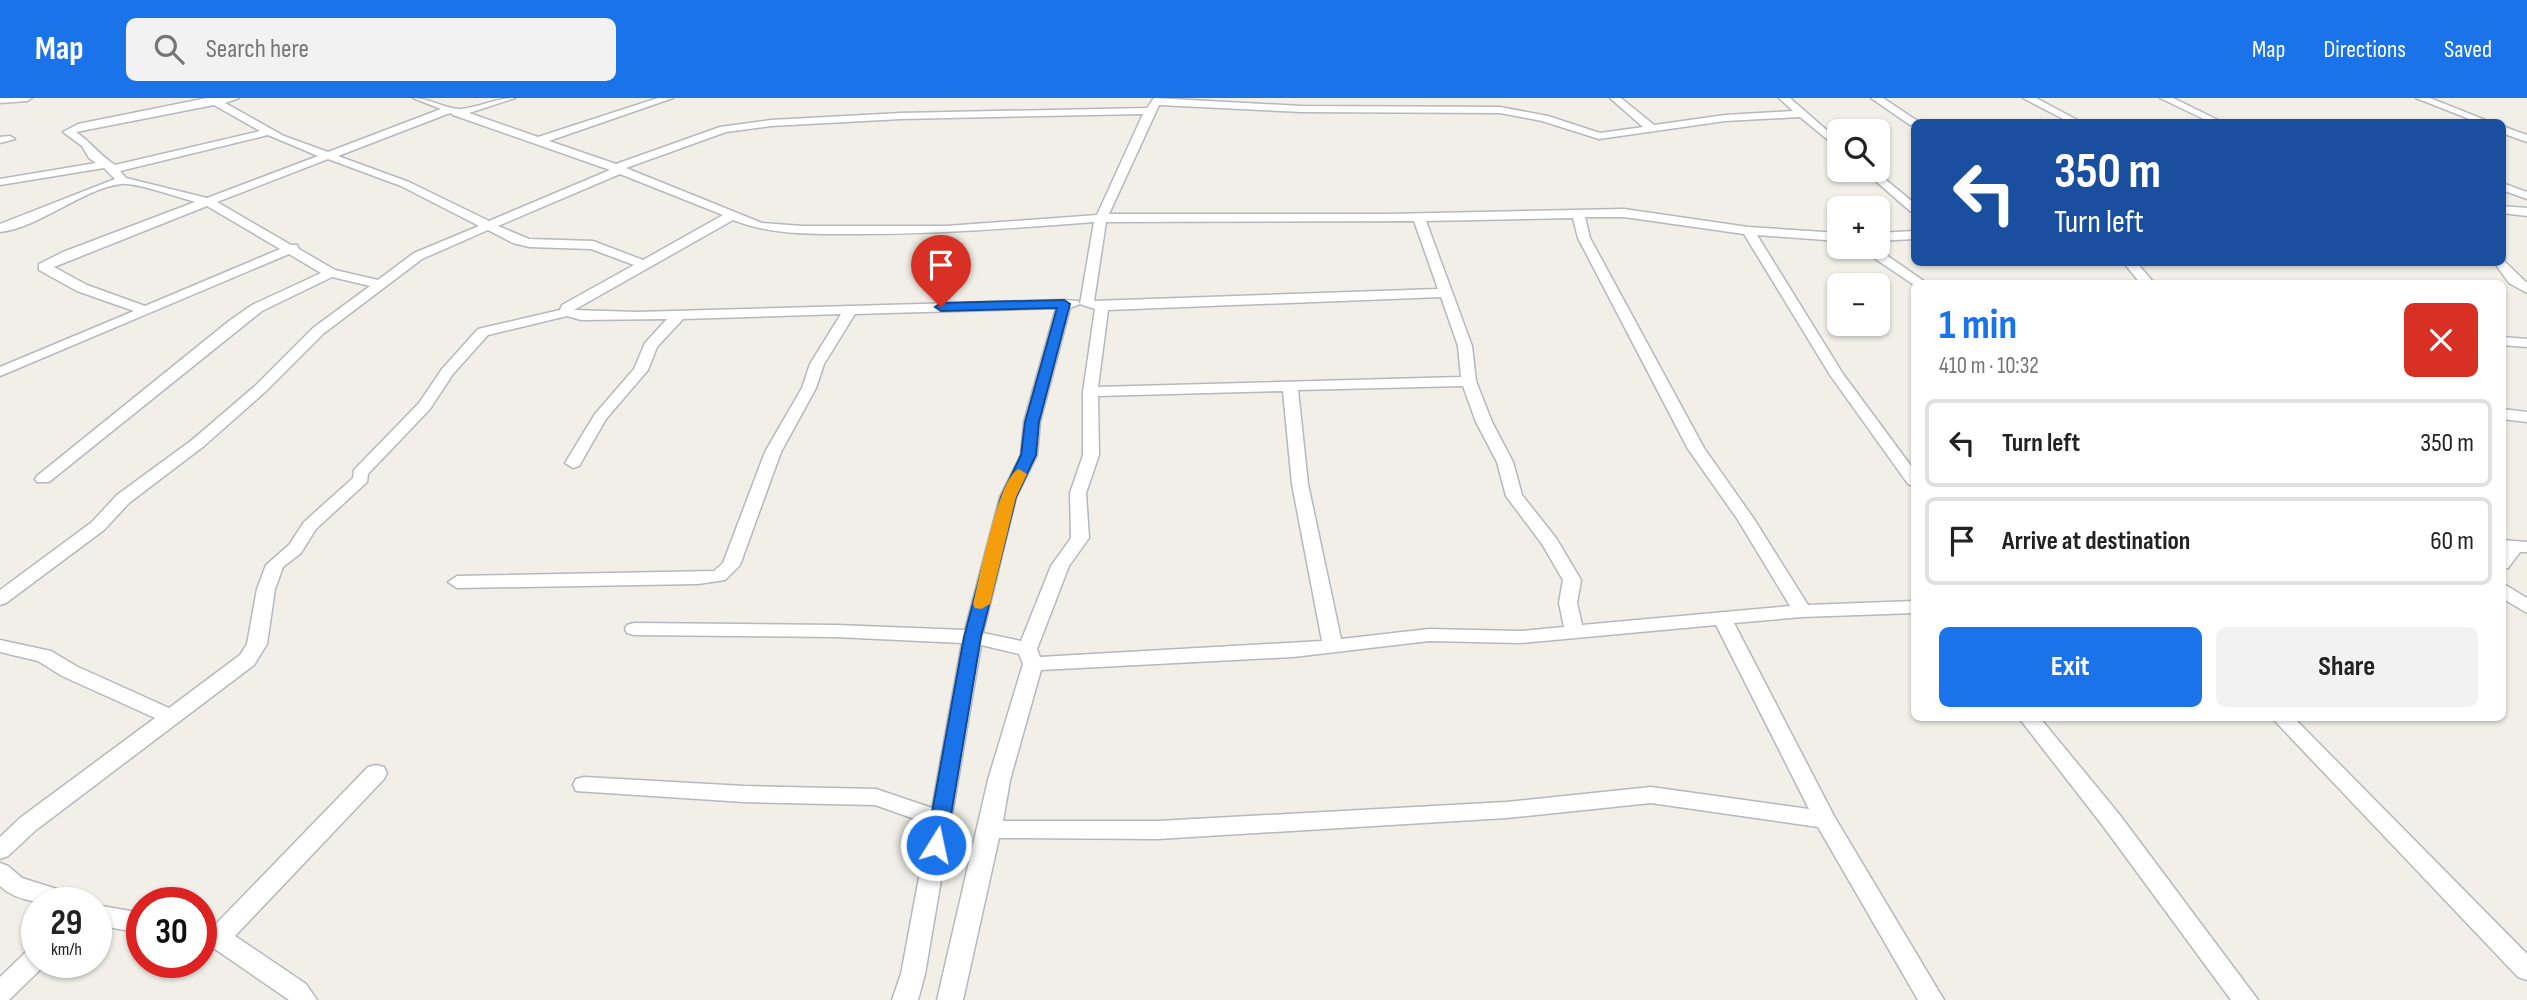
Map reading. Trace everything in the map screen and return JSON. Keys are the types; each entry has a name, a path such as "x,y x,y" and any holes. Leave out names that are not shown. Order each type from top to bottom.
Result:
{"street":[{"path":"0,100 27,98"},
{"path":"234,98 95,123 68,132 86,144 122,180 209,202 293,248 331,273 380,284"},
{"path":"418,98 618,169 760,226 862,232 946,230 1101,218 1624,213 1748,231 1827,236"},
{"path":"145,310 82,288 44,267 67,255 323,156 453,111 510,98"},
{"path":"540,140 668,98"},
{"path":"1302,109 1307,98"},
{"path":"1615,98 1654,130"},
{"path":"1784,98 1827,136"},
{"path":"1876,98 1911,121"},
{"path":"2028,98 2070,119"},
{"path":"2165,98 2210,119"},
{"path":"2421,98 2477,119"},
{"path":"212,100 268,132 323,156 405,184 459,208 485,225 529,243 593,245 642,264"},
{"path":"950,1000 999,780 1030,656 1060,566 1080,538 1078,494 1091,455 1090,392 1101,218 1155,104"},
{"path":"0,598 98,526 123,499 198,443 260,389 304,343 418,256 618,169 724,129 771,123 1155,104 1302,109 1518,108 1599,136 1725,118 1802,114"},
{"path":"2506,131 2527,139"},
{"path":"0,182 108,167 268,132"},
{"path":"0,229 10,227 79,195 122,180"},
{"path":"1882,182 1911,206"},
{"path":"2506,188 2527,196"},
{"path":"2506,209 2527,212"},
{"path":"1578,214 1584,238 1696,449 1746,519 1802,611"},
{"path":"567,312 567,308 642,264 731,216"},
{"path":"1419,217 1465,346 1469,381 1484,422 1505,462 1514,496 1550,542 1572,580 1568,603 1574,630"},
{"path":"1748,231 1837,375 1911,477"},
{"path":"1890,236 1911,235"},
{"path":"0,372 293,248"},
{"path":"1884,259 1916,280"},
{"path":"2133,266 2145,280"},
{"path":"2503,266 2514,280 2527,289"},
{"path":"43,479 234,324 257,308 331,273"},
{"path":"0,850 28,824 247,660 257,644 266,589 275,565 295,549 310,526 361,479 360,473 425,405 447,372 483,331 567,312 581,316 680,315 1444,293"},
{"path":"905,1000 913,974 973,637 1008,497 1029,455 1032,422 1064,304"},
{"path":"457,582 698,578 719,576 725,572 736,554 745,520 773,452 809,388 817,364 850,311"},
{"path":"573,463 600,417 641,370 650,346 680,315"},
{"path":"2506,341 2527,344"},
{"path":"1090,392 1469,381"},
{"path":"1290,385 1291,422 1301,493 1333,647"},
{"path":"2506,414 2527,417"},
{"path":"2506,592 2527,607"},
{"path":"634,629 835,631 973,637 1030,656 1333,647 1429,635 1520,637 1802,611 1911,607"},
{"path":"1723,620 1825,820 1931,1000"},
{"path":"0,646 44,656 69,671 170,718"},
{"path":"2031,721 2111,820 2245,1000"},
{"path":"2285,721 2527,970"},
{"path":"217,928 376,773"},
{"path":"584,785 744,794 876,797 940,819"},
{"path":"990,829 1158,830 1506,810 1651,795 1825,820"},
{"path":"5,880 25,887"},
{"path":"217,941 297,992 304,1000"},
{"path":"0,993 21,973"}],"slow traffic":[{"path":"981,604 1008,497 1019,474"}],"route":[{"path":"936,845 973,637 1008,497 1029,455 1032,422 1064,304 1016,303 941,307"}]}
